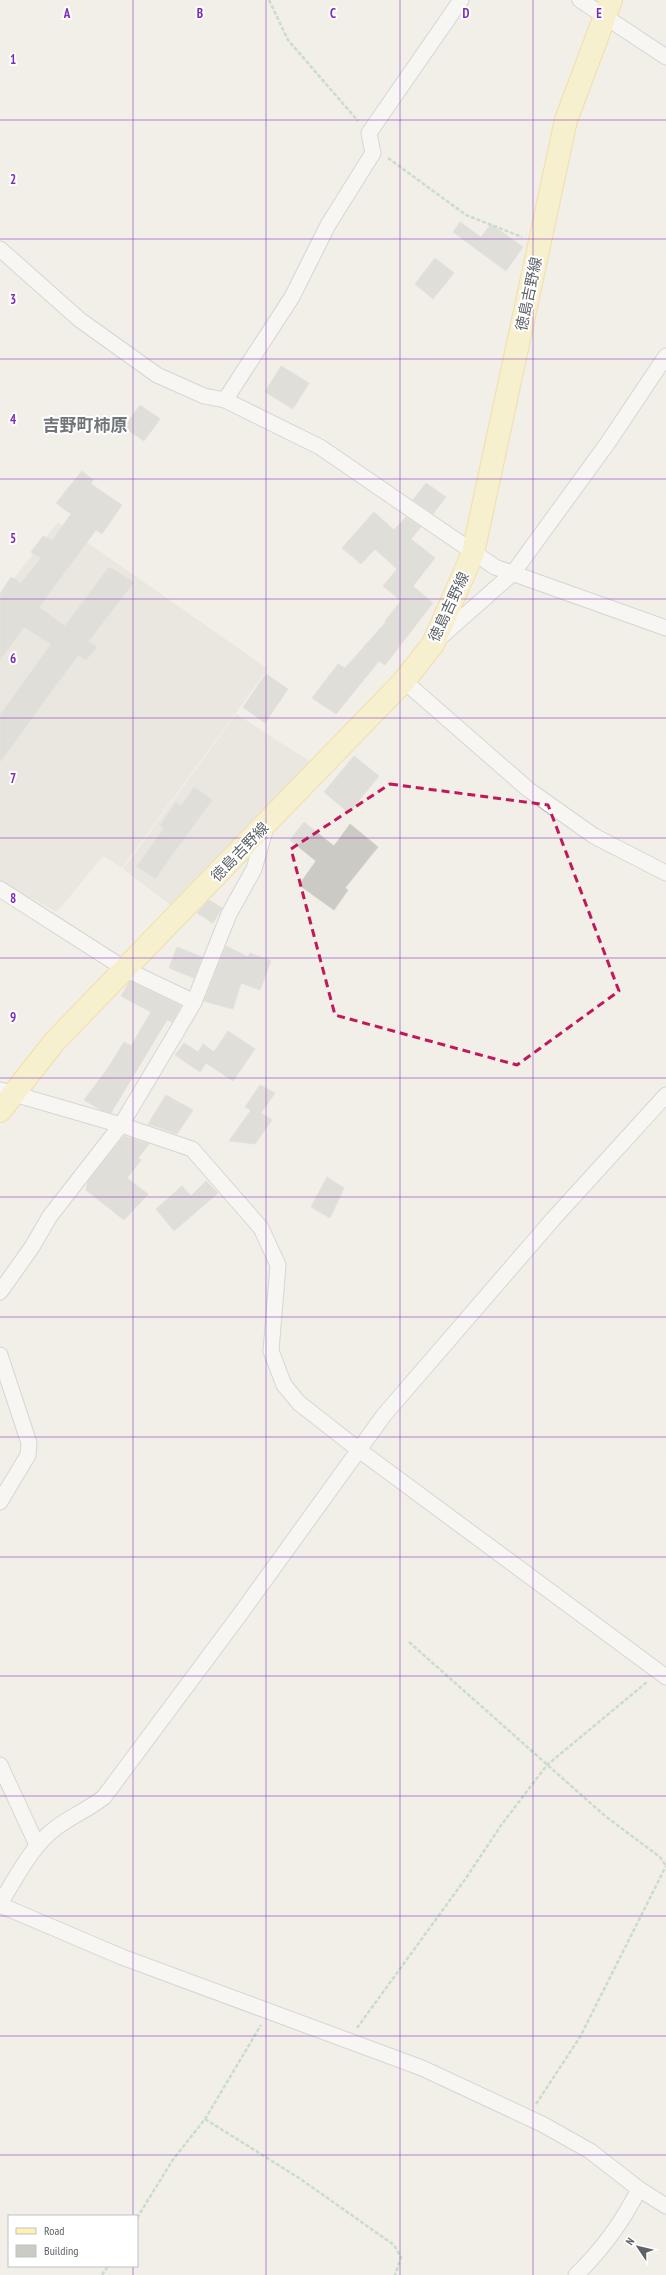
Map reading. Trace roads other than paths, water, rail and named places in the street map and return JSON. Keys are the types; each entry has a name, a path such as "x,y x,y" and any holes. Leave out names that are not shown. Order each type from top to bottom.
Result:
{"main road":[{"name":"徳島吉野線","path":"0,1111 7,1091 404,681 433,644 473,553 566,120 608,8"}],"street":[{"path":"225,400 292,297 328,225 373,153 369,133 461,0"},
{"path":"580,0 608,8 666,57"},
{"path":"0,249 80,320 157,375 204,396 225,400 320,447 495,567 666,628"},
{"path":"433,644 513,573 607,444 666,356"},
{"path":"404,681 529,790 594,836 666,873"},
{"path":"0,1292 32,1247 50,1216 121,1125 194,1002 229,914 254,869 268,823"},
{"path":"0,889 125,969 194,1002"},
{"path":"7,1091 121,1125 192,1149 261,1228 278,1265 271,1351 284,1385 299,1403 359,1450 662,1675"},
{"path":"666,1095 466,1318 384,1416 241,1613 104,1797 88,1809 57,1827 37,1845 0,1904 122,1957 422,2068 528,2117 590,2151 638,2189 666,2206"},
{"path":"0,1355 29,1443 28,1455 0,1502"},
{"path":"0,1765 37,1845"},
{"path":"576,2275 598,2254 624,2218 638,2189"}],"district":[{"name":"吉野町柿原","path":"85,425"}]}
